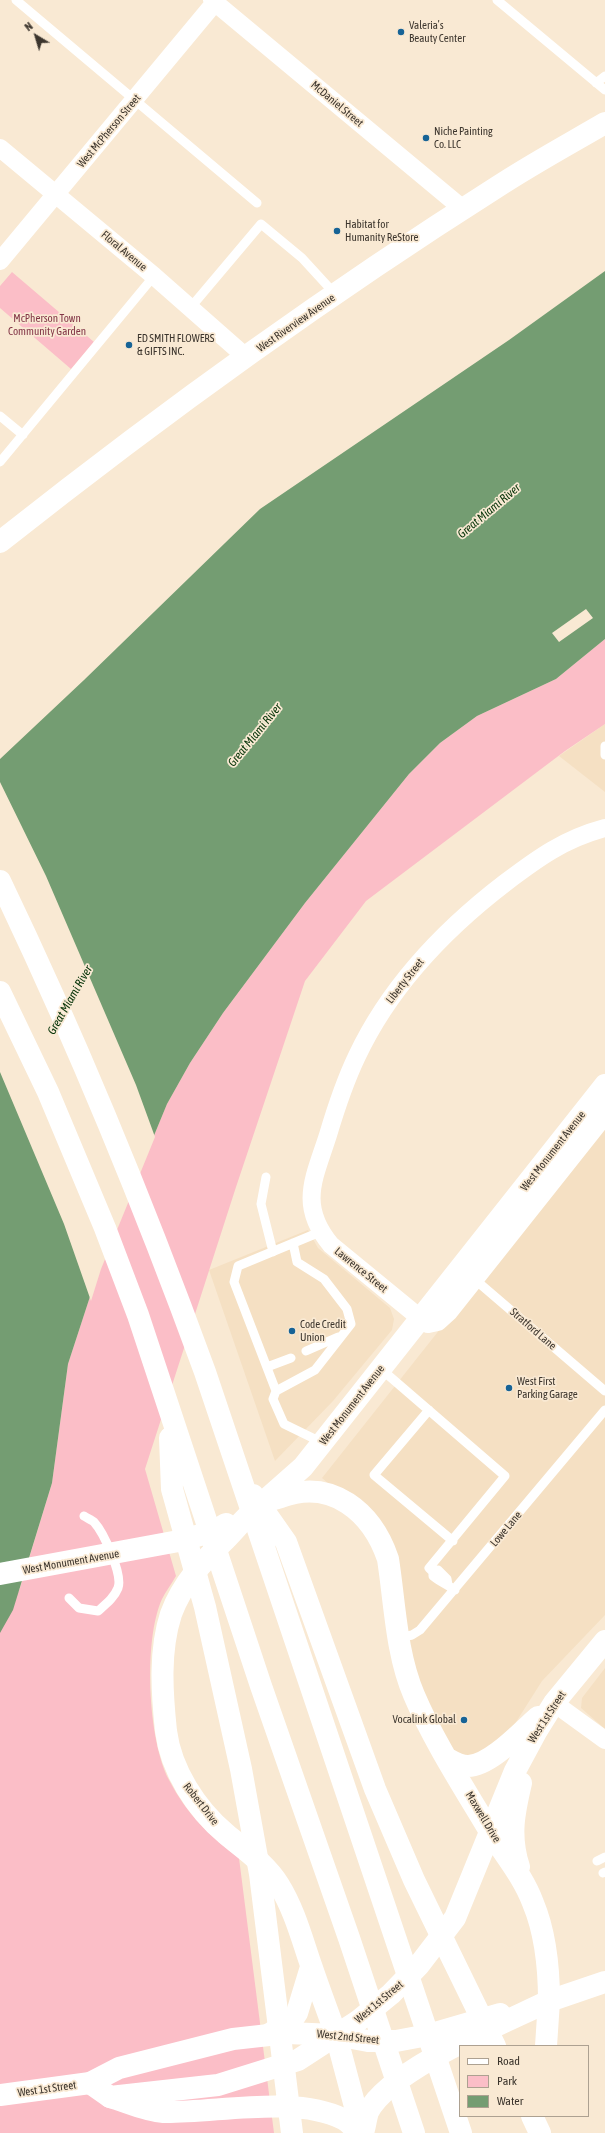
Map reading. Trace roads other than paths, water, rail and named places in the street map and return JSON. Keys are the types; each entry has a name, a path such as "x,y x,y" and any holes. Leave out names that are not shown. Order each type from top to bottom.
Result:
{"main road":[{"name":"West Riverview Avenue","path":"0,542 74,484 246,357 463,209 605,123"},
{"path":"0,881 29,940 109,1120 164,1260 240,1476 460,2131"},
{"path":"0,992 48,1092 106,1228 138,1315 261,1686 349,1938 414,2133"},
{"name":"West Monument Avenue","path":"0,1574 184,1540 216,1530 263,1503 303,1467 420,1318 467,1273 605,1085"},
{"path":"467,1273 605,1112"},
{"path":"170,1413 172,1489 205,1607 242,1769 260,1874 292,2133"},
{"path":"240,1476 286,1542 375,1789 414,1880 495,2045"},
{"name":"Maxwell Drive","path":"263,1503 302,1491 333,1495 352,1506 363,1515 376,1531 388,1559 405,1670 414,1696 448,1759 490,1830 526,1886 534,1904 546,1948 549,1967 549,2000 546,2045"},
{"name":"Robert Drive","path":"263,1503 216,1549 185,1583 172,1613 166,1634 162,1661 166,1733 174,1764 188,1790 204,1811 224,1833 262,1863 279,1885 301,1936 336,2035 361,2133"},
{"name":"West 1st Street","path":"0,2094 90,2083 110,2097 218,2085 298,2060 336,2035 391,1994 419,1965 455,1918 515,1771 536,1732 554,1703 605,1642"},
{"path":"448,1759 458,1765 478,1764 509,1742 554,1703"},
{"path":"526,1886 513,1843 512,1821 522,1776 536,1732"},
{"path":"268,2035 293,2019 297,2013 311,1967"},
{"name":"West 2nd Street","path":"90,2083 119,2068 202,2046 268,2035 288,2033 336,2035 368,2041 396,2041 428,2035 605,1982"},
{"path":"110,2097 161,2112 262,2107 307,2108 325,2112 345,2120 361,2133 368,2112 382,2094 422,2063 549,2000"},
{"path":"532,2117 540,2133"},
{"path":"546,2117 546,2133"}],"street":[{"name":"West McPherson Street","path":"0,261 215,1"},
{"name":"McDaniel Street","path":"215,1 463,209"},
{"name":"Floral Avenue","path":"0,148 191,307 246,357"},
{"name":"Liberty Street","path":"312,1214 312,1187 340,1095 360,1050 396,991 427,954 454,926 489,896 543,854 562,844 605,828"},
{"name":"Lawrence Street","path":"312,1214 320,1232 330,1245 420,1318"},
{"path":"554,1703 605,1740"}],"lane":[{"path":"16,0 257,203"},
{"path":"497,0 605,90"},
{"path":"596,83 605,76"},
{"path":"191,307 261,224 302,258 336,295"},
{"path":"0,462 154,276"},
{"path":"0,416 23,435"},
{"path":"605,746 605,755"},
{"path":"266,1177 261,1204 273,1252"},
{"path":"320,1232 238,1266 234,1282 276,1391 273,1400 284,1424 323,1443"},
{"path":"276,1391 315,1370 351,1324 347,1309 324,1279 297,1262 293,1243"},
{"name":"Stratford Lane","path":"467,1273 605,1391"},
{"path":"306,1351 340,1337"},
{"path":"267,1367 291,1358"},
{"path":"381,1369 505,1476 453,1541 429,1568 432,1572 438,1570 447,1579 451,1588"},
{"path":"429,1410 374,1475 453,1541"},
{"name":"Lowe Lane","path":"399,1638 412,1635 420,1630 451,1588 605,1410"},
{"path":"69,1598 79,1608 98,1611 110,1600 118,1587 119,1576 109,1548 94,1522 84,1516"}],"water":[{"name":"Great Miami River","path":"605,271 605,639 556,679 477,716 440,743 409,774 305,903 223,1013 190,1063 167,1104 99,1269 68,1364 52,1483 13,1610 0,1633 0,759 84,680 260,509 509,340"}],"place":[{"name":"Valeria’s Beauty Center","path":"401,32"},
{"name":"Niche Painting Co. LLC","path":"426,138"},
{"name":"Habitat for Humanity ReStore","path":"337,231"},
{"name":"ED SMITH FLOWERS & GIFTS INC.","path":"129,345"},
{"name":"Code Credit Union","path":"292,1331"},
{"name":"West First Parking Garage","path":"509,1388"},
{"name":"Vocalink Global","path":"464,1720"}],"park label":[{"name":"McPherson Town Community Garden","path":"47,325"}]}
